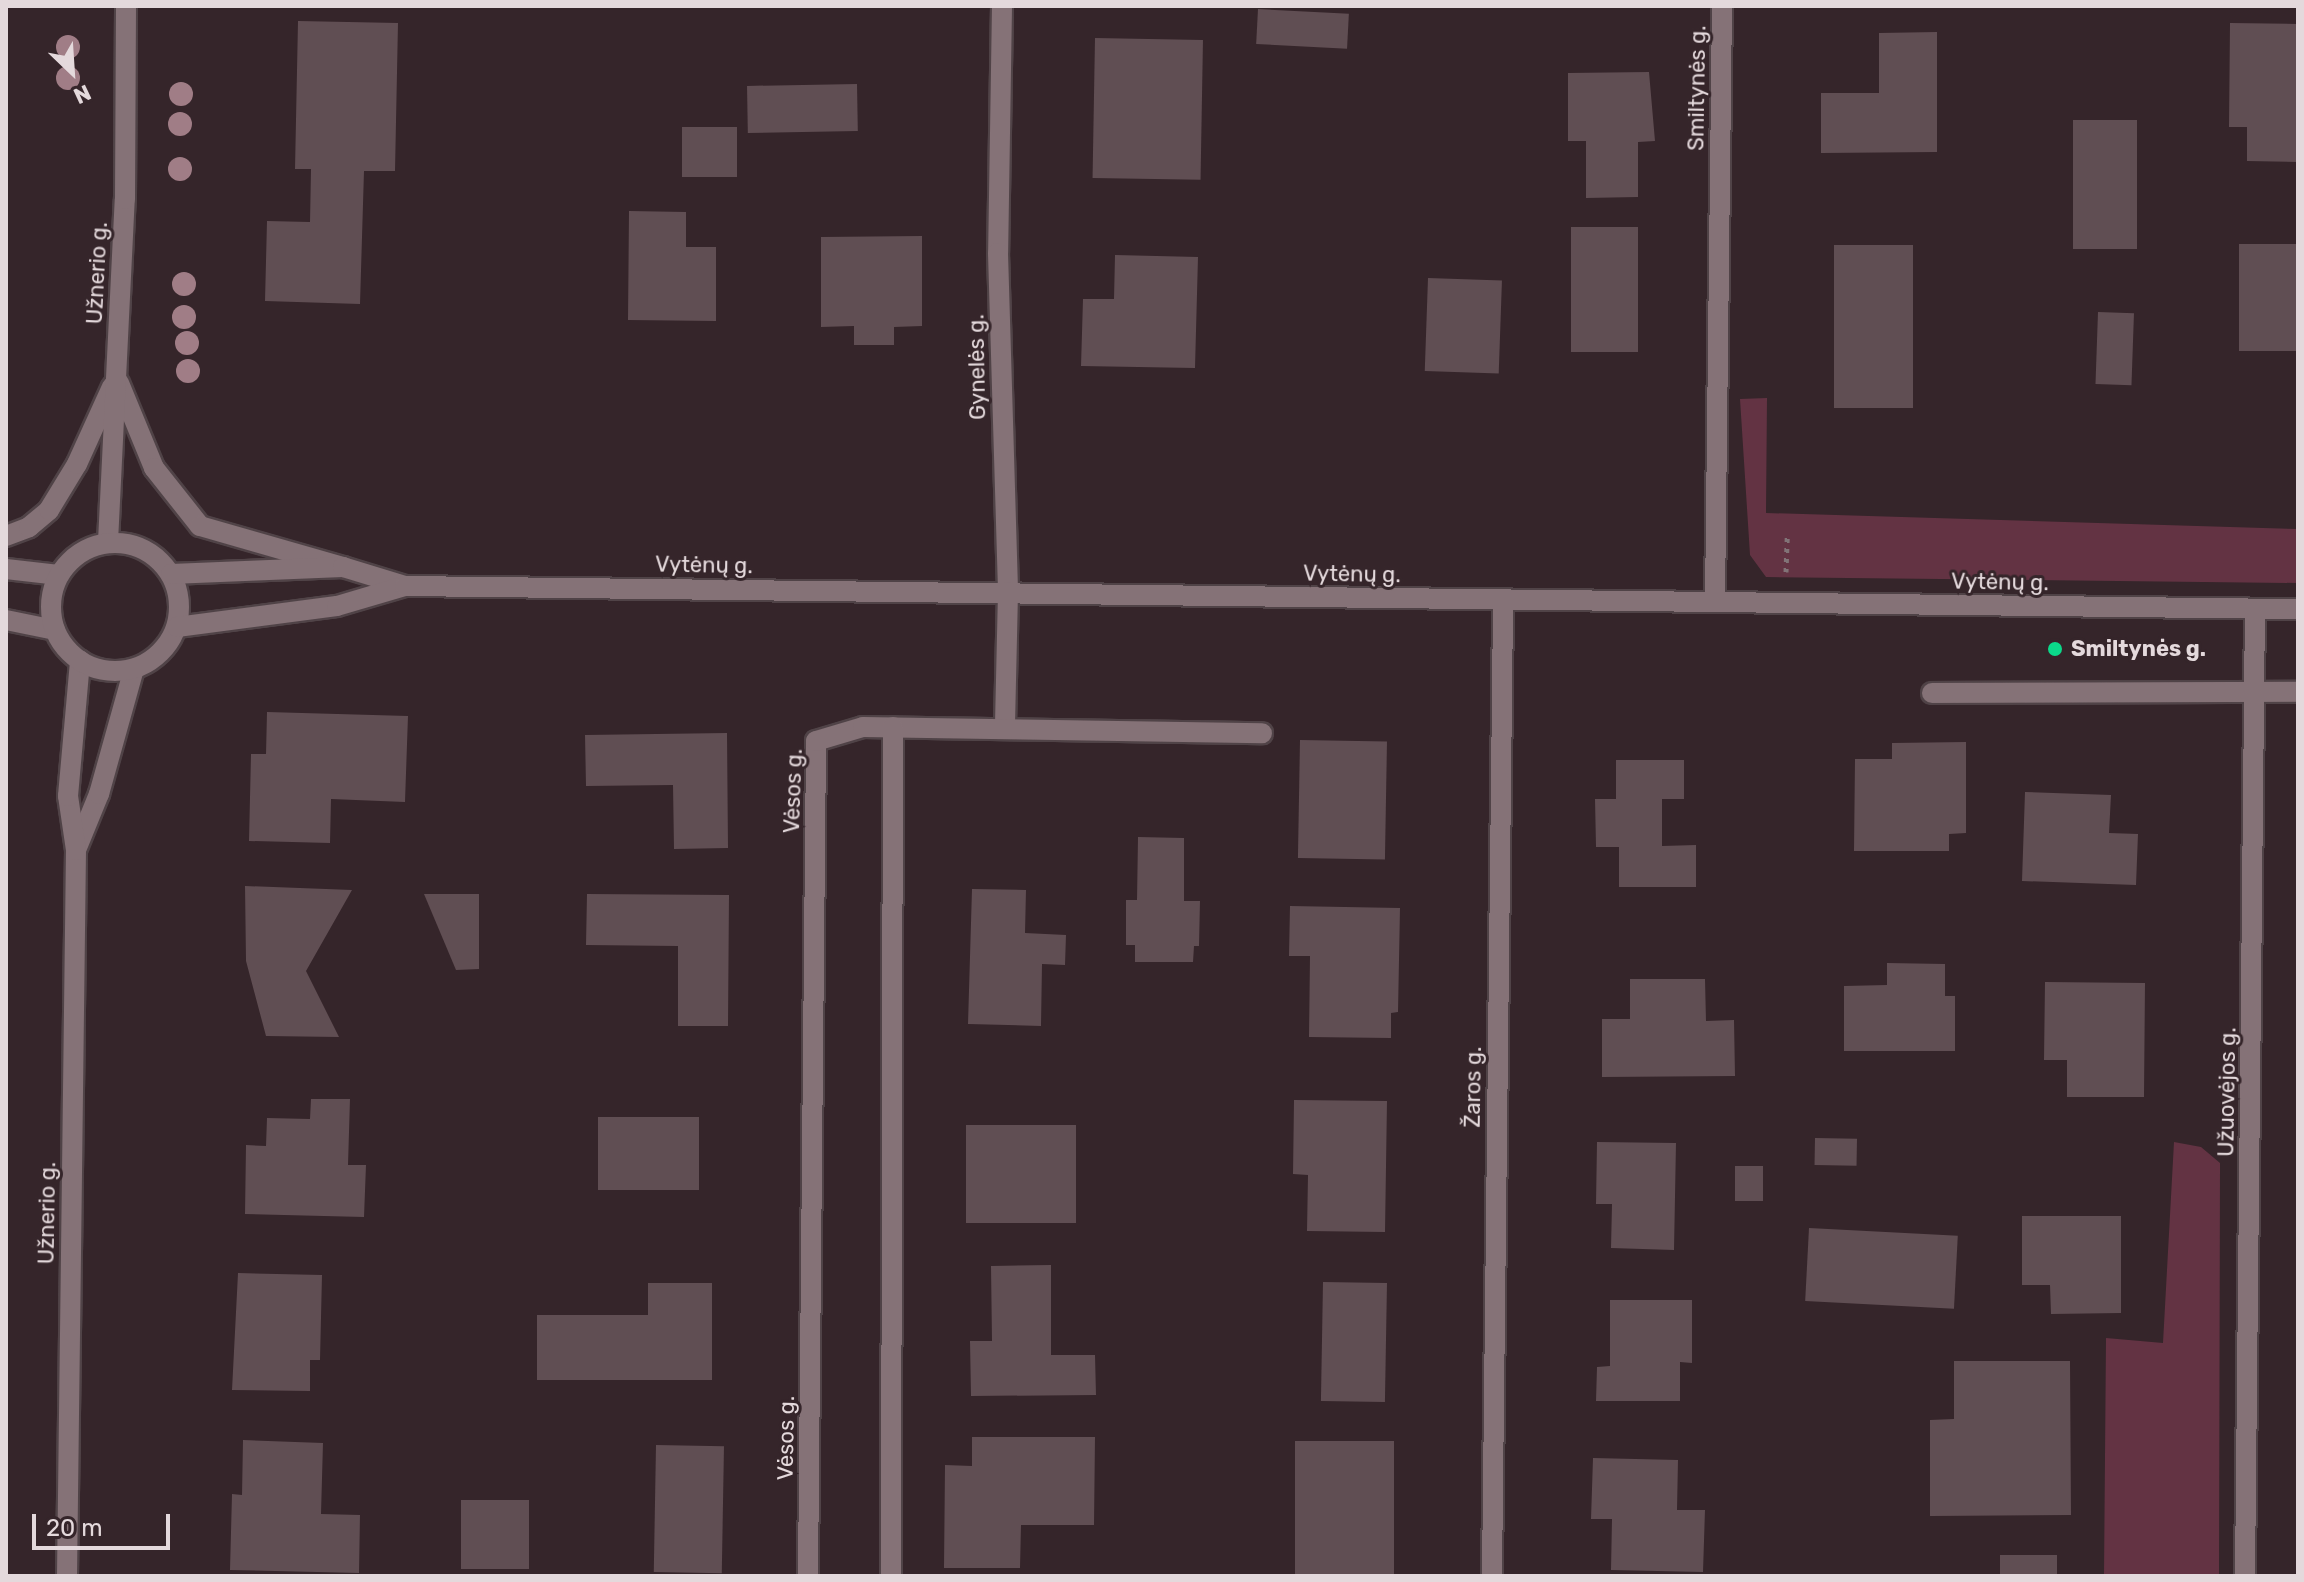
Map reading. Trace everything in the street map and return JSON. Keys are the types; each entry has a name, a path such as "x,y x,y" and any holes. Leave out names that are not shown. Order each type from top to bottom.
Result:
{"street":[{"name":"Užnerio g.","path":"108,542 116,376 126,6"},
{"name":"Gynelės g.","path":"1002,6 998,253 1008,592 1005,727"},
{"name":"Smiltynės g.","path":"1715,602 1722,6"},
{"path":"6,536 29,527 49,510 77,464 116,376"},
{"path":"116,376 154,468 200,526 343,567"},
{"path":"108,542 145,549 171,574 180,609 177,627 167,646 134,669 97,669 80,661 55,630 51,611 59,575 80,553 108,542"},
{"name":"Vytėnų g.","path":"171,574 343,567 405,586 2298,609"},
{"path":"6,569 59,575"},
{"name":"Vytėnų g.","path":"177,627 337,606 405,586"},
{"name":"Žaros g.","path":"1492,1576 1503,599"},
{"name":"Užuovėjos g.","path":"2245,1576 2255,609"},
{"path":"6,620 55,630"},
{"name":"Užnerio g.","path":"67,1576 76,850 68,796 80,661"},
{"name":"Užnerio g.","path":"76,850 99,794 134,669"},
{"path":"1932,693 2298,692"},
{"name":"Vėsos g.","path":"808,1576 816,741 863,727 893,727"},
{"path":"891,1576 893,727 1262,733"}],"path":[{"path":"1785,582 1787,537"}],"shaded area":[{"path":"1767,398 1766,513 2298,529 2298,583 1766,577 1750,555 1740,399"},
{"path":"2174,1142 2201,1147 2220,1163 2219,1576 2104,1576 2106,1338 2163,1343"}],"building":[{"path":"1258,9 1349,14 1347,49 1256,44"},
{"path":"298,21 398,23 395,171 364,171 360,304 265,301 267,221 310,222 311,169 295,169"},
{"path":"2230,23 2298,24 2298,162 2247,161 2247,127 2229,127"},
{"path":"1937,32 1937,152 1821,153 1821,93 1879,93 1879,33"},
{"path":"1095,38 1203,40 1201,180 1093,178"},
{"path":"1649,72 1655,141 1638,142 1638,197 1586,198 1586,141 1568,141 1568,73"},
{"path":"857,84 858,131 748,133 747,86"},
{"path":"2073,120 2137,120 2137,249 2073,249"},
{"path":"682,127 737,127 737,177 682,177"},
{"path":"629,211 686,212 686,247 716,247 716,321 628,320"},
{"path":"1571,227 1638,227 1638,352 1571,352"},
{"path":"922,236 922,326 894,327 894,345 854,345 854,326 821,327 821,237"},
{"path":"2239,244 2298,244 2298,351 2239,351"},
{"path":"1834,245 1913,245 1913,408 1834,408"},
{"path":"1115,255 1198,257 1195,368 1081,366 1083,299 1114,299"},
{"path":"1428,278 1502,281 1499,374 1425,371"},
{"path":"2098,312 2134,313 2131,385 2095,384"},
{"path":"267,712 408,716 405,802 331,799 330,843 249,841 251,754 266,754"},
{"path":"727,733 728,848 674,849 673,785 586,786 585,735"},
{"path":"1300,740 1387,742 1385,860 1298,858"},
{"path":"1966,742 1966,833 1949,834 1949,851 1854,851 1855,759 1892,759 1892,743"},
{"path":"1616,760 1684,760 1684,799 1662,799 1662,846 1696,845 1696,887 1619,887 1619,847 1596,847 1595,799 1616,799"},
{"path":"2025,792 2111,795 2109,833 2138,834 2136,885 2022,881"},
{"path":"1138,837 1184,838 1184,901 1200,901 1199,946 1194,946 1193,962 1135,962 1135,945 1126,945 1126,900 1137,900"},
{"path":"245,886 352,890 306,971 339,1037 266,1036 246,961"},
{"path":"972,889 1026,890 1025,933 1066,935 1065,965 1042,964 1041,1026 968,1024"},
{"path":"424,894 479,894 479,969 456,970"},
{"path":"587,894 729,895 728,1026 678,1026 678,946 586,945"},
{"path":"1290,906 1400,908 1398,1012 1391,1013 1391,1038 1309,1037 1310,956 1289,956"},
{"path":"1887,963 1945,964 1945,996 1955,996 1955,1051 1844,1051 1844,986 1887,985"},
{"path":"1630,979 1705,979 1706,1021 1734,1020 1735,1076 1602,1077 1602,1019 1630,1019"},
{"path":"2045,982 2145,983 2144,1097 2067,1097 2067,1060 2044,1060"},
{"path":"311,1099 350,1099 348,1165 366,1165 364,1217 245,1214 246,1145 266,1146 267,1118 310,1119"},
{"path":"1294,1100 1387,1101 1385,1232 1307,1231 1308,1175 1293,1174"},
{"path":"598,1117 699,1117 699,1190 598,1190"},
{"path":"966,1125 1076,1125 1076,1223 966,1223"},
{"path":"1815,1138 1857,1139 1857,1166 1815,1165"},
{"path":"1597,1142 1676,1143 1674,1250 1611,1248 1612,1204 1596,1204"},
{"path":"1735,1166 1763,1166 1763,1201 1735,1201"},
{"path":"2022,1216 2121,1216 2121,1313 2051,1314 2050,1285 2022,1285"},
{"path":"1809,1228 1958,1236 1954,1309 1805,1301"},
{"path":"1051,1265 1051,1355 1095,1355 1096,1395 971,1396 970,1341 992,1341 991,1266"},
{"path":"238,1273 322,1275 320,1360 310,1360 310,1391 232,1390"},
{"path":"1323,1282 1387,1283 1385,1402 1321,1401"},
{"path":"648,1283 712,1283 712,1380 537,1380 537,1315 648,1315"},
{"path":"1610,1300 1692,1300 1692,1363 1680,1362 1680,1401 1596,1401 1597,1367 1610,1366"},
{"path":"1954,1361 2070,1361 2071,1515 1930,1516 1930,1420 1954,1419"},
{"path":"972,1437 1095,1437 1094,1525 1021,1525 1020,1568 944,1568 945,1465 972,1466"},
{"path":"243,1440 323,1443 321,1514 360,1515 359,1573 230,1570 232,1494 242,1495"},
{"path":"1295,1441 1394,1441 1394,1576 1295,1576"},
{"path":"656,1445 724,1446 722,1573 654,1572"},
{"path":"1593,1458 1678,1460 1677,1510 1705,1510 1703,1572 1611,1570 1612,1519 1591,1519"},
{"path":"461,1500 529,1500 529,1569 461,1569"},
{"path":"2000,1555 2057,1555 2057,1576 2000,1576"}],"place":[{"name":"Smiltynės g.","path":"2055,649"}]}
